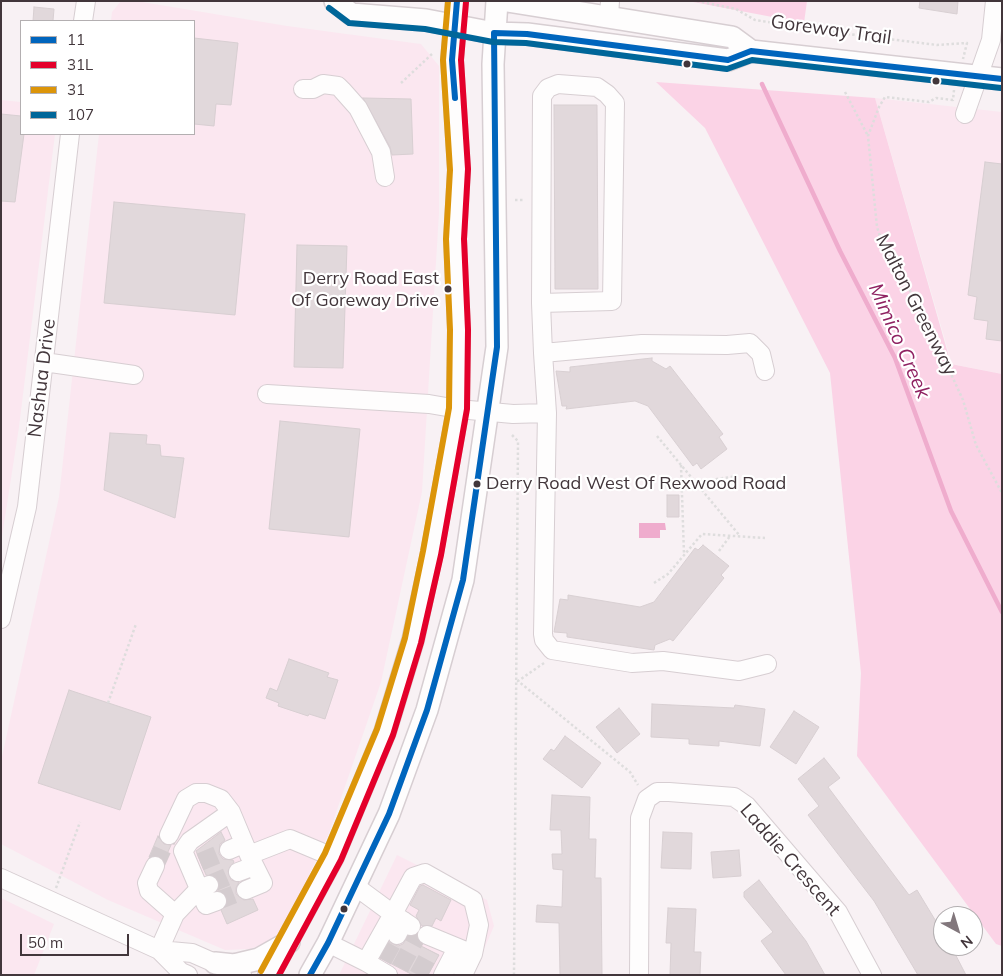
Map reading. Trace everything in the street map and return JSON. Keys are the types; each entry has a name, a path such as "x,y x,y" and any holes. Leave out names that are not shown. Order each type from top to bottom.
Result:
{"main road":[{"path":"335,1 352,14 426,20 494,33 527,34 728,60 751,50"},
{"path":"269,975 289,942 333,857 384,732 413,640 432,553 458,409 459,330 455,239 458,170 452,60 457,1"},
{"path":"310,975 328,943 389,814 427,710 463,580 485,438 496,347 493,64 497,1"},
{"path":"507,1 609,9 732,37 751,50 1002,79"},
{"path":"215,963 234,965 258,959 289,942"},
{"path":"326,975 328,943"}],"street":[{"path":"83,20 86,1"},
{"path":"965,114 991,40 995,1"},
{"path":"308,89 323,84 338,86 346,94 358,108 381,152 385,177"},
{"path":"541,303 612,301 615,103 597,87 558,84 548,88 542,96 541,303 546,413 543,634 547,646 558,652 632,663 664,661 739,670 767,664"},
{"name":"Nashua Drive","path":"1,619 27,507 70,135"},
{"path":"543,353 642,344 728,345 750,343 761,354 765,371"},
{"path":"44,362 134,375"},
{"path":"267,394 429,404 487,412 546,413"},
{"name":"Laddie Crescent","path":"647,799 657,792 669,792 734,797 747,806 838,912 872,975"},
{"path":"169,835 186,799 196,793 206,793 221,799 231,812 243,857 264,883 246,890"},
{"path":"639,975 640,818 647,799"},
{"path":"217,901 206,905 204,886 195,864 183,850 190,841 231,812"},
{"path":"243,857 290,839 333,857"},
{"path":"155,866 147,884 149,891 176,914"},
{"path":"328,943 385,968 401,924 413,877 424,873 473,900 478,925 465,951 443,975"},
{"path":"1,878 159,950 192,954 242,975"},
{"path":"159,950 176,914 204,886"},
{"path":"355,886 401,924"},
{"path":"432,942 465,951"},
{"path":"159,950 181,972 188,975"},
{"path":"463,975 465,951"}],"path":[{"name":"Goreway Trail","path":"697,1 736,9 755,20 938,45 968,43 965,50"},
{"path":"401,84 432,54"},
{"path":"845,92 868,136"},
{"name":"Malton Greenway","path":"953,93 953,100 936,98 929,102 884,97 874,116 868,136 879,238 915,298 963,400 976,445 1002,493"},
{"path":"512,435 518,441 518,681 514,975"},
{"path":"657,436 741,537"},
{"path":"681,463 684,556"},
{"path":"696,482 738,476"},
{"path":"654,583 668,574 702,534 765,538"},
{"path":"719,552 730,536"},
{"path":"108,703 136,624"},
{"path":"518,681 558,652"},
{"path":"518,681 630,772 647,799"},
{"path":"51,901 80,822"}],"shaded area":[{"path":"121,1 136,1 287,26 421,44 439,66 439,213 422,492 381,682 329,833 287,921 271,942 249,949 225,950 108,900 1,844 1,761 59,497 99,135 195,135 195,20 111,20 112,12"},
{"path":"688,1 807,1 804,23"},
{"path":"656,82 875,98 951,364 1002,374 1002,946 996,944 983,926 983,906 968,906 857,756 861,673 830,373 705,128"},
{"path":"875,98 1002,112 1002,374 952,364"},
{"path":"1,100 20,102 20,135 55,135 19,427 1,543"},
{"path":"639,523 665,523 666,530 660,530 660,538 639,538"},
{"path":"397,855 487,900 494,926 473,975 339,975"},
{"path":"1,898 54,924 34,975 1,975"}],"building":[{"path":"920,1 958,1 957,14 919,8"},
{"path":"34,7 54,9 53,20 33,20"},
{"path":"195,38 238,43 231,105 216,104 214,126 195,124"},
{"path":"363,98 411,99 413,154 392,155 390,147"},
{"path":"554,105 597,105 598,289 555,289"},
{"path":"1,114 20,116 20,135 24,135 15,202 1,201"},
{"path":"985,162 1002,164 1002,341 986,339 988,321 974,319 977,297 968,295"},
{"path":"114,202 245,214 235,315 104,303"},
{"path":"297,245 347,246 343,368 294,367"},
{"path":"652,358 652,361 666,369 670,366 723,434 719,437 727,449 701,469 697,463 693,466 648,406 635,401 566,409 567,406 562,406 556,371 570,372 570,367"},
{"path":"280,421 360,429 349,537 269,529"},
{"path":"110,433 147,435 146,444 160,445 161,456 184,458 175,518 104,490"},
{"path":"667,495 679,495 679,517 667,517"},
{"path":"703,545 729,566 721,575 724,578 673,641 670,639 655,645 654,650 567,637 567,633 554,632 560,599 568,600 568,595 640,607 654,602 695,548 698,550"},
{"path":"289,659 329,673 327,677 338,680 325,719 309,714 308,716 278,706 279,703 266,698 270,688 277,691"},
{"path":"69,690 151,717 120,810 38,783"},
{"path":"652,704 734,708 735,705 765,709 760,746 719,741 719,746 689,744 689,739 651,737"},
{"path":"619,708 640,734 617,753 596,727"},
{"path":"794,711 819,727 796,764 770,747"},
{"path":"565,736 601,763 582,788 543,759 551,749 554,751"},
{"path":"824,758 840,778 828,787 909,895 917,890 933,916 933,956 956,956 966,975 918,975 874,901 808,815 819,806 798,779"},
{"path":"552,795 590,797 589,839 596,839 595,878 601,878 602,975 560,975 559,923 536,922 537,905 562,907 563,870 553,869 552,854 562,854 561,830 550,830"},
{"path":"221,832 225,840 220,844 219,854 223,859 233,860 234,862 228,871 231,880 239,882 236,894 244,900 253,899 258,910 227,924 221,910 227,903 227,897 218,891 219,882 216,877 206,875 196,851"},
{"path":"663,832 692,833 691,869 661,868"},
{"path":"158,836 164,844 171,845 164,861 159,856 149,857"},
{"path":"739,850 741,876 713,878 711,852"},
{"path":"759,880 806,941 825,975 786,975 761,941 773,932 744,897 744,892"},
{"path":"423,885 451,900 441,921 436,918 432,926 422,926 416,916 419,910 410,905 420,886"},
{"path":"668,908 696,909 694,952 701,952 700,975 670,975 671,943 666,943"},
{"path":"417,935 421,946 439,955 428,975 413,975 380,958 389,942 398,946 403,944 408,936"}],"waterway":[{"name":"Mimico Creek","path":"762,84 840,251 895,358 951,511 1002,612"}],"tunnel":[{"path":"155,866 169,835"},
{"path":"200,862 229,850"},
{"path":"210,884 238,872"},
{"path":"217,901 246,890"},
{"path":"400,968 420,931"},
{"path":"383,960 397,935"},
{"path":"418,975 431,951"}],"transit line":[{"name":"31","path":"261,971 325,853 377,729 405,638 423,551 449,408 450,330 446,239 450,170 443,60 448,1"},
{"name":"11","path":"455,98 452,60 457,1"},
{"name":"31L","path":"279,975 341,860 393,735 421,643 441,555 467,409 468,330 464,239 468,169 461,60 466,2"},
{"name":"107","path":"329,8 349,23 425,29 493,42 526,43 727,69 752,60 1001,88"},
{"name":"11","path":"310,975 328,943 389,814 427,710 463,580 497,347 494,33 527,34 728,60 751,51 1002,79"}],"place":[{"name":"Derry Road East Of Goreway Drive","path":"448,289"},
{"name":"Derry Road West Of Rexwood Road","path":"477,484"}]}
